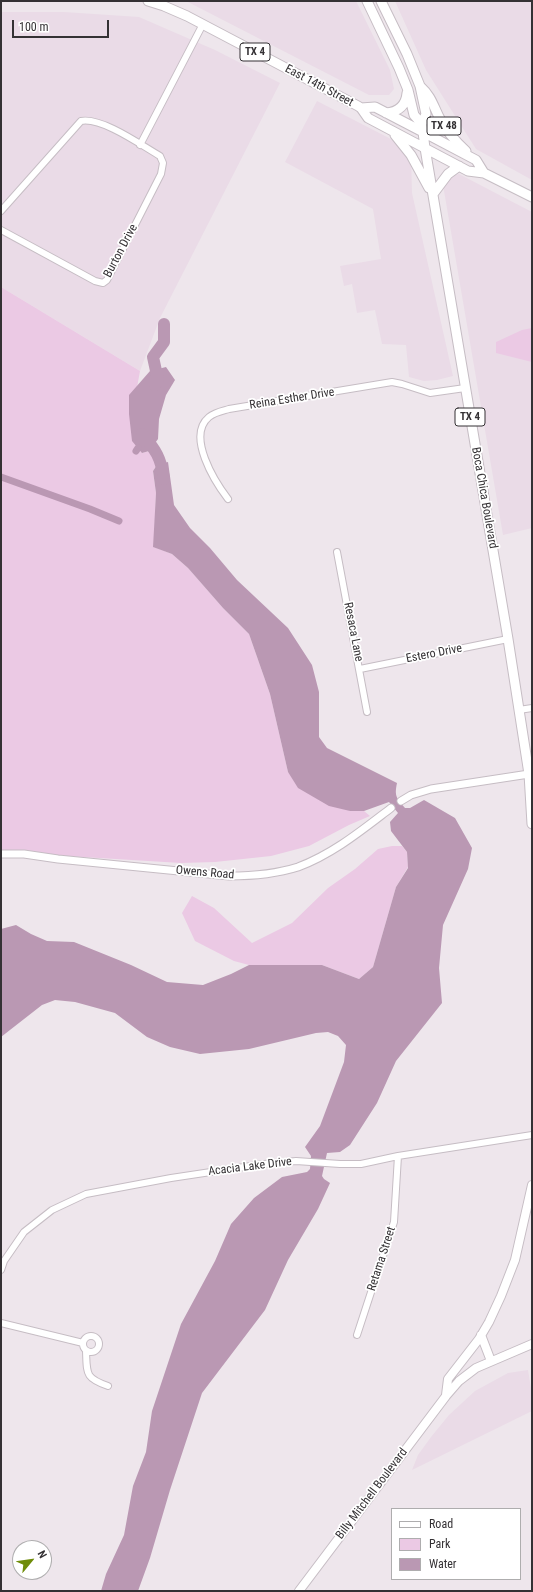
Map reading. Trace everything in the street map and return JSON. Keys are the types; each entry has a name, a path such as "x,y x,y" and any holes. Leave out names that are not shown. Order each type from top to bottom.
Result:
{"main road":[{"name":"East 14th Street","path":"148,1 166,7 203,24 361,108 368,118 425,148"},
{"name":"Boca Chica Boulevard","path":"367,1 408,90 414,115 423,128"},
{"name":"Boca Chica Boulevard","path":"381,1 407,54 420,86 426,114 423,128 425,148 508,640 529,774 532,824"},
{"name":"TX 48","path":"420,86 428,93 439,117 453,139 476,160 484,172"},
{"path":"386,113 393,112 403,106 407,100 408,90"},
{"name":"East 14th Street","path":"361,108 375,107 423,128 476,160"},
{"name":"TX 4","path":"389,129 411,155 433,194"},
{"name":"TX 48","path":"425,148 468,171 484,172 532,197"},
{"path":"433,194 448,174 459,166"},
{"name":"Billy Mitchell Boulevard","path":"446,1396 448,1379 481,1335 501,1296 515,1260 532,1185"},
{"path":"481,1335 491,1361"},
{"name":"Billy Mitchell Boulevard","path":"299,1591 446,1396 464,1377 476,1368 532,1344"}],"street":[{"path":"140,145 203,24"},
{"name":"Burton Drive","path":"1,211 81,121 88,119 95,121 160,156 163,163 163,169 108,280 103,283 94,281 1,230"},
{"name":"Reina Esther Drive","path":"228,499 215,482 208,467 202,449 200,436 202,427 208,418 216,412 392,382 430,393 465,388"},
{"name":"Resaca Lane","path":"337,552 367,712"},
{"name":"Estero Drive","path":"360,669 508,640"},
{"path":"519,710 532,708"},
{"path":"402,801 411,795 431,789 529,774"},
{"name":"Owens Road","path":"1,854 24,854 58,859 228,876 255,876 298,866 326,853 354,836 391,808"},
{"name":"Acacia Lake Drive","path":"1,1270 4,1261 24,1232 52,1210 86,1194 171,1178 264,1164 296,1161 361,1164 398,1156 532,1135"},
{"name":"Retama Street","path":"358,1335 394,1222 398,1156"},
{"path":"1,1323 83,1343"},
{"path":"86,1351 96,1351 98,1349 99,1343 96,1337 89,1336 83,1343 86,1351 87,1370 89,1376 95,1382 108,1386"}],"shaded area":[{"path":"186,1 356,1 390,70 394,89 389,95 369,95"},
{"path":"395,1 532,1 532,180 476,149 426,70"},
{"path":"1,12 64,12 139,17 215,50 280,83 160,318 140,371 1,287"},
{"path":"317,101 389,138 411,155 412,193 453,376 437,380 424,381 409,377 406,345 382,344 375,310 357,313 352,284 344,286 340,266 381,259 373,209 285,162"},
{"path":"459,174 532,212 532,528 503,535 443,185 449,177"},
{"path":"528,1370 532,1395 532,1411 412,1470 418,1455 431,1437 449,1415 475,1391 508,1373"}],"green space":[{"path":"1,287 140,371 136,393 142,453 149,451 157,465 153,471 156,493 154,547 172,554 188,568 223,608 249,634 270,694 288,772 350,811 364,811 370,816 309,846 271,856 215,862 181,863 1,852"},
{"path":"532,328 532,362 496,353 496,342 522,330"},
{"path":"392,846 402,846 407,852 408,867 396,887 373,967 359,979 322,965 249,965 234,961 195,941 182,913 192,896 214,908 252,943 292,923 328,888 355,869 378,849"}],"water":[{"path":"166,367 175,380 166,395 159,419 158,439 149,451 142,453 132,441 129,414 129,395 150,371"},
{"path":"168,462 174,505 190,528 210,548 237,580 288,628 312,665 319,692 319,737 327,748 397,783 397,797 405,808 410,808 424,800 455,818 472,848 468,869 443,925 439,968 442,1003 396,1061 377,1103 350,1145 340,1152 327,1153 322,1176 330,1183 318,1209 288,1260 265,1310 202,1393 170,1490 150,1558 138,1591 101,1591 106,1574 124,1535 133,1486 146,1452 152,1411 181,1324 215,1261 231,1224 254,1198 282,1177 307,1172 310,1169 311,1156 305,1147 320,1126 344,1062 346,1045 338,1036 328,1032 316,1033 249,1049 200,1054 170,1047 147,1037 115,1013 75,1002 55,1000 42,1005 1,1037 1,929 16,925 47,941 74,942 131,965 167,982 203,985 249,965 322,965 359,979 373,967 396,887 408,868 407,852 391,831 390,822 398,813 389,802 364,811 350,811 329,806 298,788 288,772 270,694 249,634 223,608 188,568 172,554 153,547 156,493 153,471 157,465"}],"waterway":[{"path":"155,385 158,380 153,357 164,342 164,324"},
{"path":"142,434 157,455 164,479"},
{"path":"1,477 119,521"}]}
